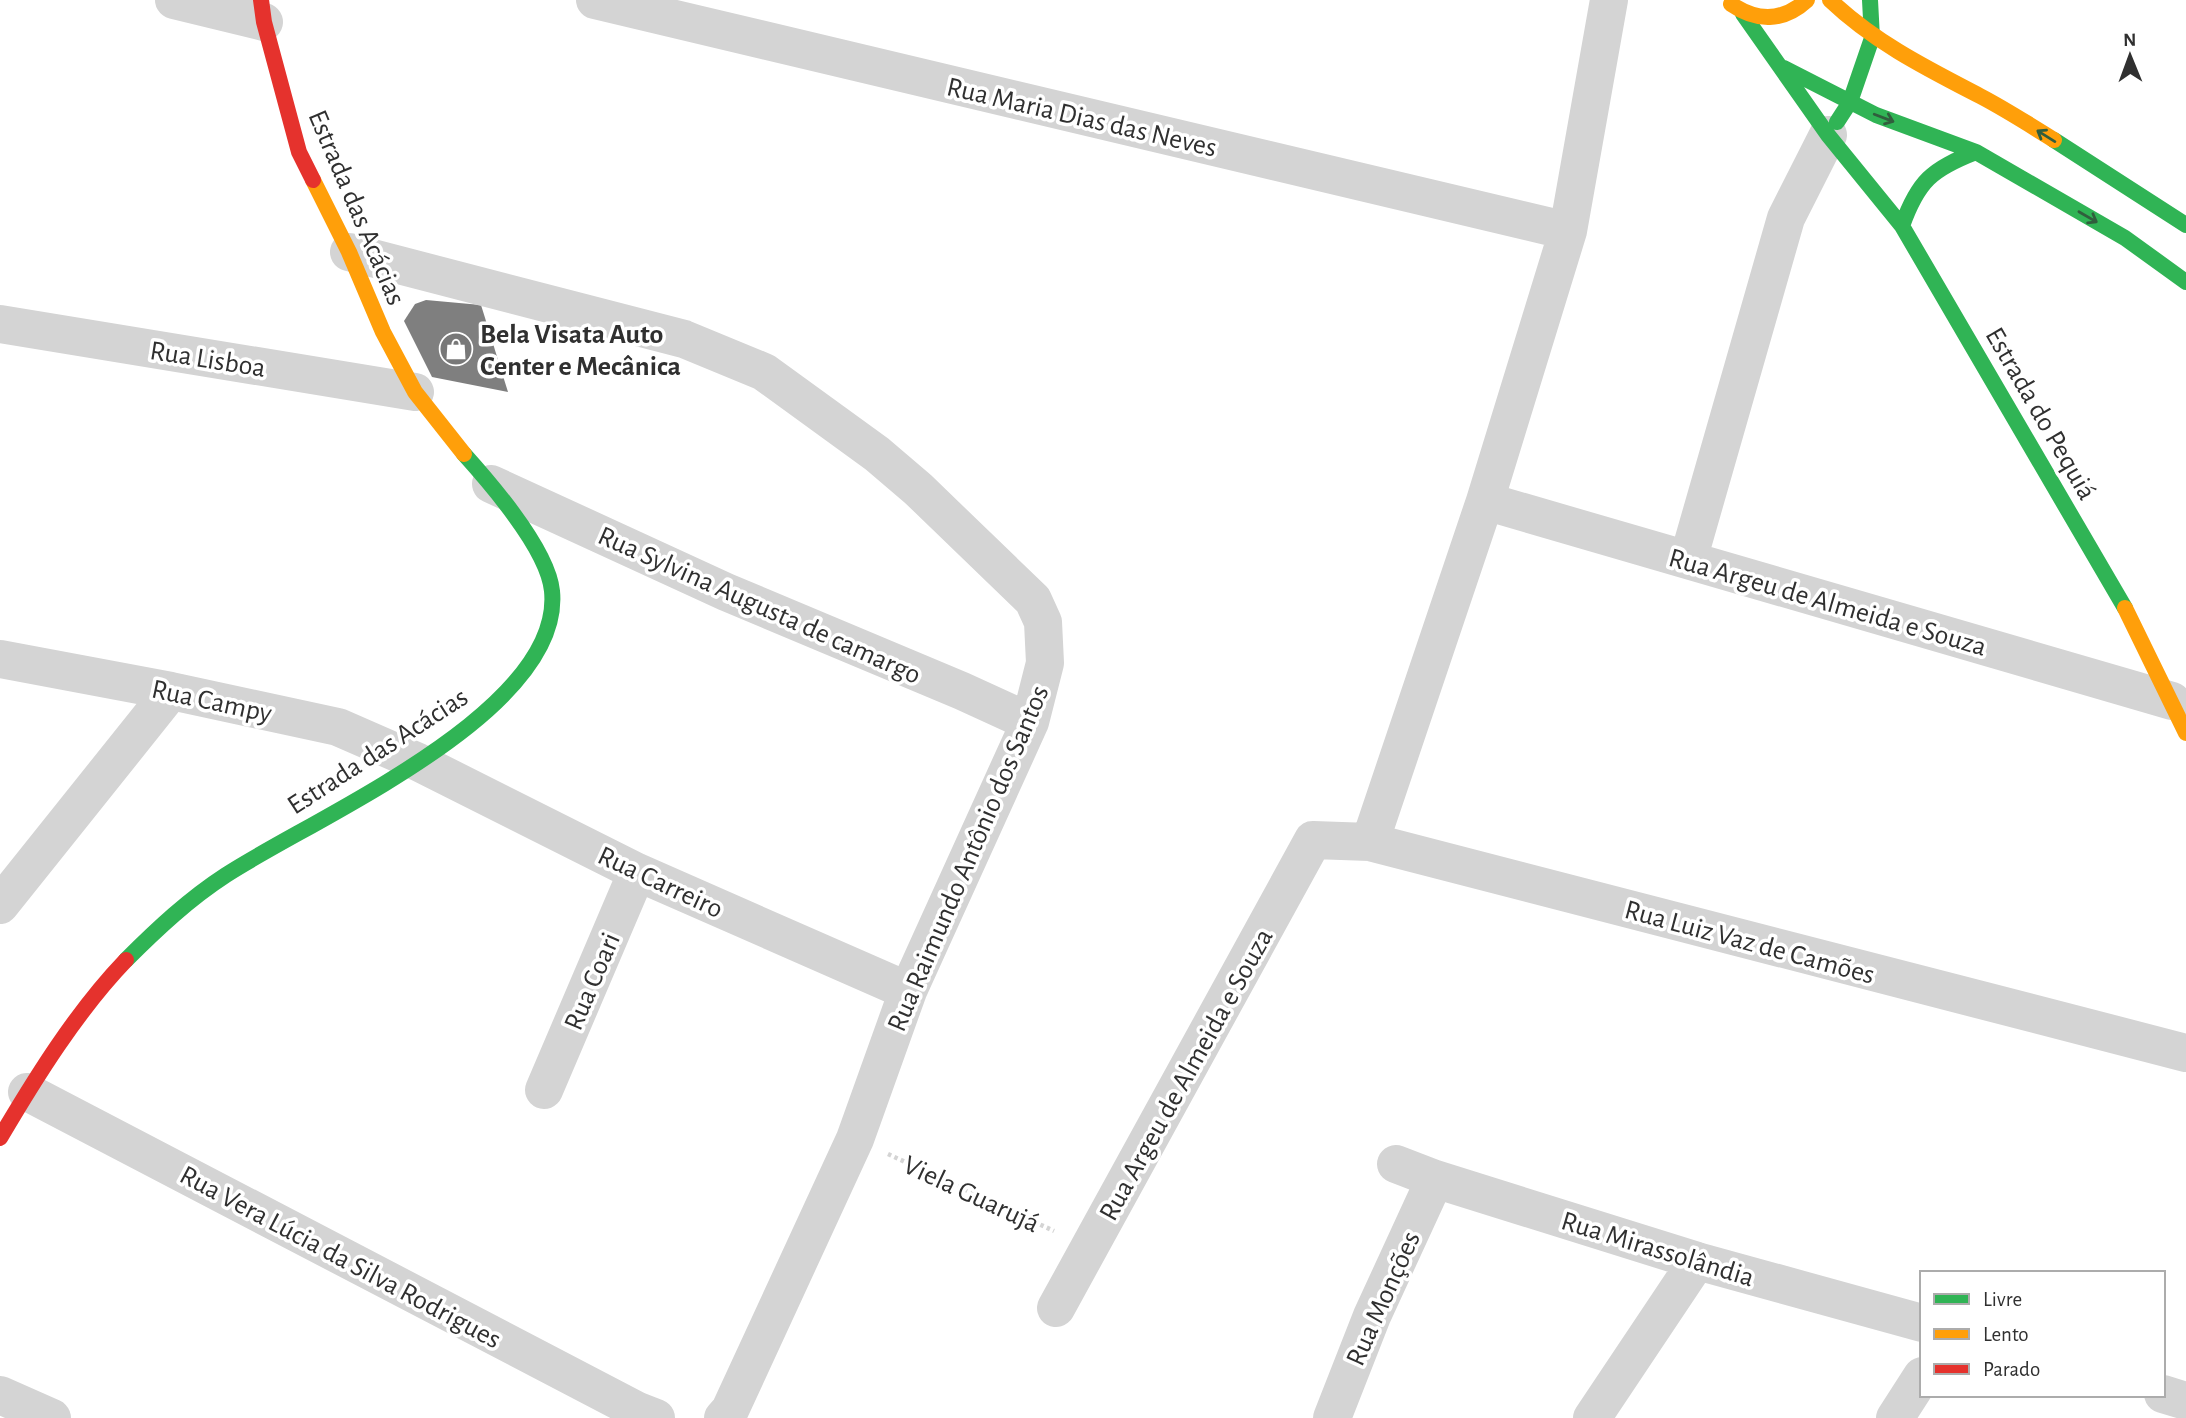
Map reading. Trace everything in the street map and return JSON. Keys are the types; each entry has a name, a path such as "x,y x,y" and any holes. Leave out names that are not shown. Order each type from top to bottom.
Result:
{"street":[{"path":"174,0 262,11"},
{"name":"Rua Maria Dias das Neves","path":"595,0 1568,231"},
{"path":"1370,842 1485,500 1568,231 1609,0"},
{"name":"Estrada do Pequiá","path":"1726,0 1743,14 1828,135 1902,226 2120,598 2179,717"},
{"path":"1743,14 1765,19 1787,15 1807,0"},
{"path":"1830,0 1872,37 1946,80 2004,109 2186,225"},
{"path":"1688,560 1786,218 1828,135 1850,102 1872,37 1870,0"},
{"name":"Estrada das Acácias","path":"0,1139 27,1092 104,983 163,922 226,876 418,762 468,728 515,685 547,634 552,610 552,589 546,569 536,549 491,484 415,392 383,332 349,252 299,152 262,11"},
{"path":"1779,65 1875,115 1976,152 2125,239 2186,282"},
{"path":"1902,226 1906,211 1921,187 1934,173 1944,164 1976,152"},
{"name":"Rua Raimundo Antônio dos Santos","path":"349,252 684,339 764,372 877,454 918,489 1033,600 1042,622 1045,663 1030,722 908,991 855,1139 726,1414"},
{"name":"Rua Lisboa","path":"0,324 415,392"},
{"name":"Rua Sylvina Augusta de camargo","path":"491,484 726,592 1030,722"},
{"name":"Rua Argeu de Almeida e Souza","path":"1485,500 1688,560 2179,717"},
{"name":"Rua Campy","path":"0,659 171,691 338,727 418,762"},
{"path":"0,905 171,691"},
{"name":"Rua Carreiro","path":"418,762 637,872 908,991"},
{"name":"Rua Argeu de Almeida e Souza","path":"1056,1308 1313,839"},
{"name":"Rua Luiz Vaz de Camões","path":"1313,839 1370,842 2186,1054"},
{"name":"Rua Coari","path":"544,1090 637,872"},
{"name":"Rua Vera Lúcia da Silva Rodrigues","path":"27,1092 656,1418"},
{"name":"Rua Mirassolândia","path":"1396,1164 1435,1180 1697,1261 1920,1322"},
{"name":"Rua Monções","path":"1332,1418 1372,1316 1435,1180"},
{"path":"1592,1418 1697,1261"},
{"path":"1895,1418 1920,1379"},
{"path":"0,1395 51,1418"},
{"path":"2165,1395 2186,1401"}],"path":[{"name":"Viela Guarujá","path":"855,1139 1089,1247"}],"building":[{"name":"Bela Visata Auto Center e Mecânica","path":"426,300 481,305 508,392 432,377 404,321 415,304"}],"traffic: fast":[{"path":"1837,122 1850,102 1872,38 1870,0"},
{"path":"1743,14 1828,135 1902,226 2125,608"},
{"path":"1784,68 1876,115 1976,152 2125,238 2186,282"},
{"path":"2054,140 2186,225"},
{"path":"1902,226 1914,198 1928,178 1948,164 1976,152"},
{"path":"126,960 212,884 426,757 477,719 518,678 545,636 552,591 548,575 530,538 489,482 464,454"}],"traffic: slow":[{"path":"1731,4 1750,14 1770,17 1789,12 1807,0"},
{"path":"1830,0 1864,29 1901,53 1999,106 2054,140"},
{"path":"313,180 349,252 383,332 415,392 464,454"},
{"path":"2125,608 2186,733"}],"traffic: jam":[{"path":"261,0 264,22 299,152 313,180"},
{"path":"0,1138 74,1023 126,960"}],"place":[{"name":"Bela Visata Auto Center e Mecânica","path":"456,349"}]}
